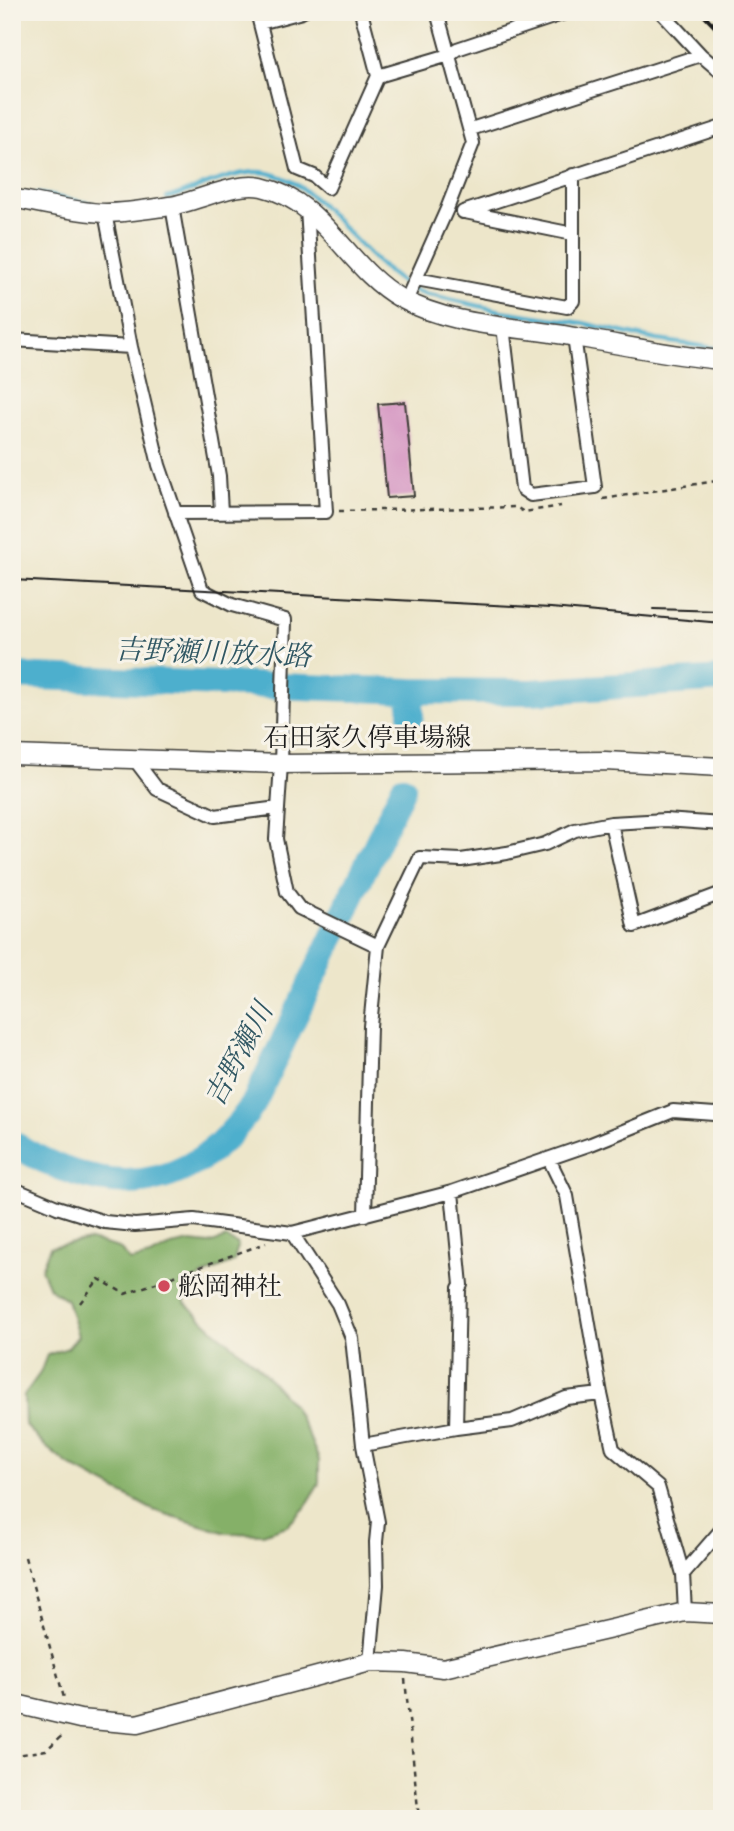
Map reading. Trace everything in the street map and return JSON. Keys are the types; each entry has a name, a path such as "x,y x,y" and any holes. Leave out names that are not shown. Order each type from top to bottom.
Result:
{"street":[{"path":"302,12 258,18 297,169 314,176 328,188 378,76 360,12"},
{"path":"412,289 474,143 437,12"},
{"path":"378,76 449,55 568,12"},
{"path":"661,12 701,55 722,73"},
{"path":"471,129 701,55"},
{"path":"463,212 722,127"},
{"path":"12,198 105,213 172,206 252,185 286,195 307,209 387,290 412,289 568,307 573,301 573,175"},
{"path":"172,206 219,476 221,512"},
{"path":"175,513 326,512 307,209"},
{"path":"447,209 573,234"},
{"path":"105,213 131,347 159,465 202,590 240,608 285,620 276,839 287,892 299,908 378,946"},
{"path":"412,289 439,315 722,360"},
{"path":"503,326 522,489 531,495 595,487 574,336"},
{"path":"12,340 131,347"},
{"name":"石田家久停車場線","path":"12,755 281,764 605,761 722,767"},
{"path":"135,760 157,789 215,816 278,808"},
{"path":"365,1215 370,1026 378,946 420,858 461,860 507,853 545,845 575,830 611,823 665,821 722,824"},
{"path":"611,823 634,926 722,893"},
{"path":"12,1188 57,1207 105,1222 135,1225 194,1220 292,1233 452,1192 549,1159 673,1111 715,1114 722,1112"},
{"path":"549,1159 566,1196 613,1449 658,1487 683,1574 685,1612"},
{"path":"452,1192 461,1285 456,1428"},
{"path":"292,1233 338,1304 352,1338 363,1446 378,1522 377,1585 370,1662"},
{"path":"363,1446 456,1428 512,1421 566,1398 601,1394"},
{"path":"683,1574 722,1529"},
{"path":"12,1703 74,1717 137,1724 370,1662 406,1662 443,1668 685,1612 722,1614"}],"path":[{"path":"80,1303 99,1279 125,1294 266,1243"},
{"path":"12,1756 46,1750 74,1717 25,1557"},
{"path":"406,1662 419,1819"}],"green space":[{"path":"226,1238 238,1245 234,1262 214,1270 184,1289 185,1303 256,1364 293,1405 319,1460 319,1484 305,1508 287,1526 263,1534 226,1533 153,1510 67,1464 25,1425 24,1395 40,1373 47,1355 68,1348 78,1336 67,1300 49,1288 41,1269 50,1247 90,1240 119,1248 130,1261 150,1256 171,1246 191,1242 209,1244"}],"building":[{"path":"405,402 414,496 387,498 378,404"}],"waterway":[{"path":"167,198 244,173 262,172 275,175 305,191 373,258 418,292 501,311 582,323 657,340 722,349"},
{"path":"33,195 93,204"},
{"name":"吉野瀬川放水路","path":"12,676 411,691"},
{"name":"吉野瀬川","path":"411,715 411,691 532,692 722,679"},
{"name":"吉野瀬川","path":"12,1143 46,1162 80,1174 112,1181 143,1181 172,1174 201,1159 228,1136 253,1105 403,788"}],"tram line":[{"path":"12,580 551,608 722,623"},
{"path":"653,609 722,611"}],"railway":[{"path":"701,12 722,34"}],"place":[{"name":"舩岡神社","path":"164,1286"}]}
